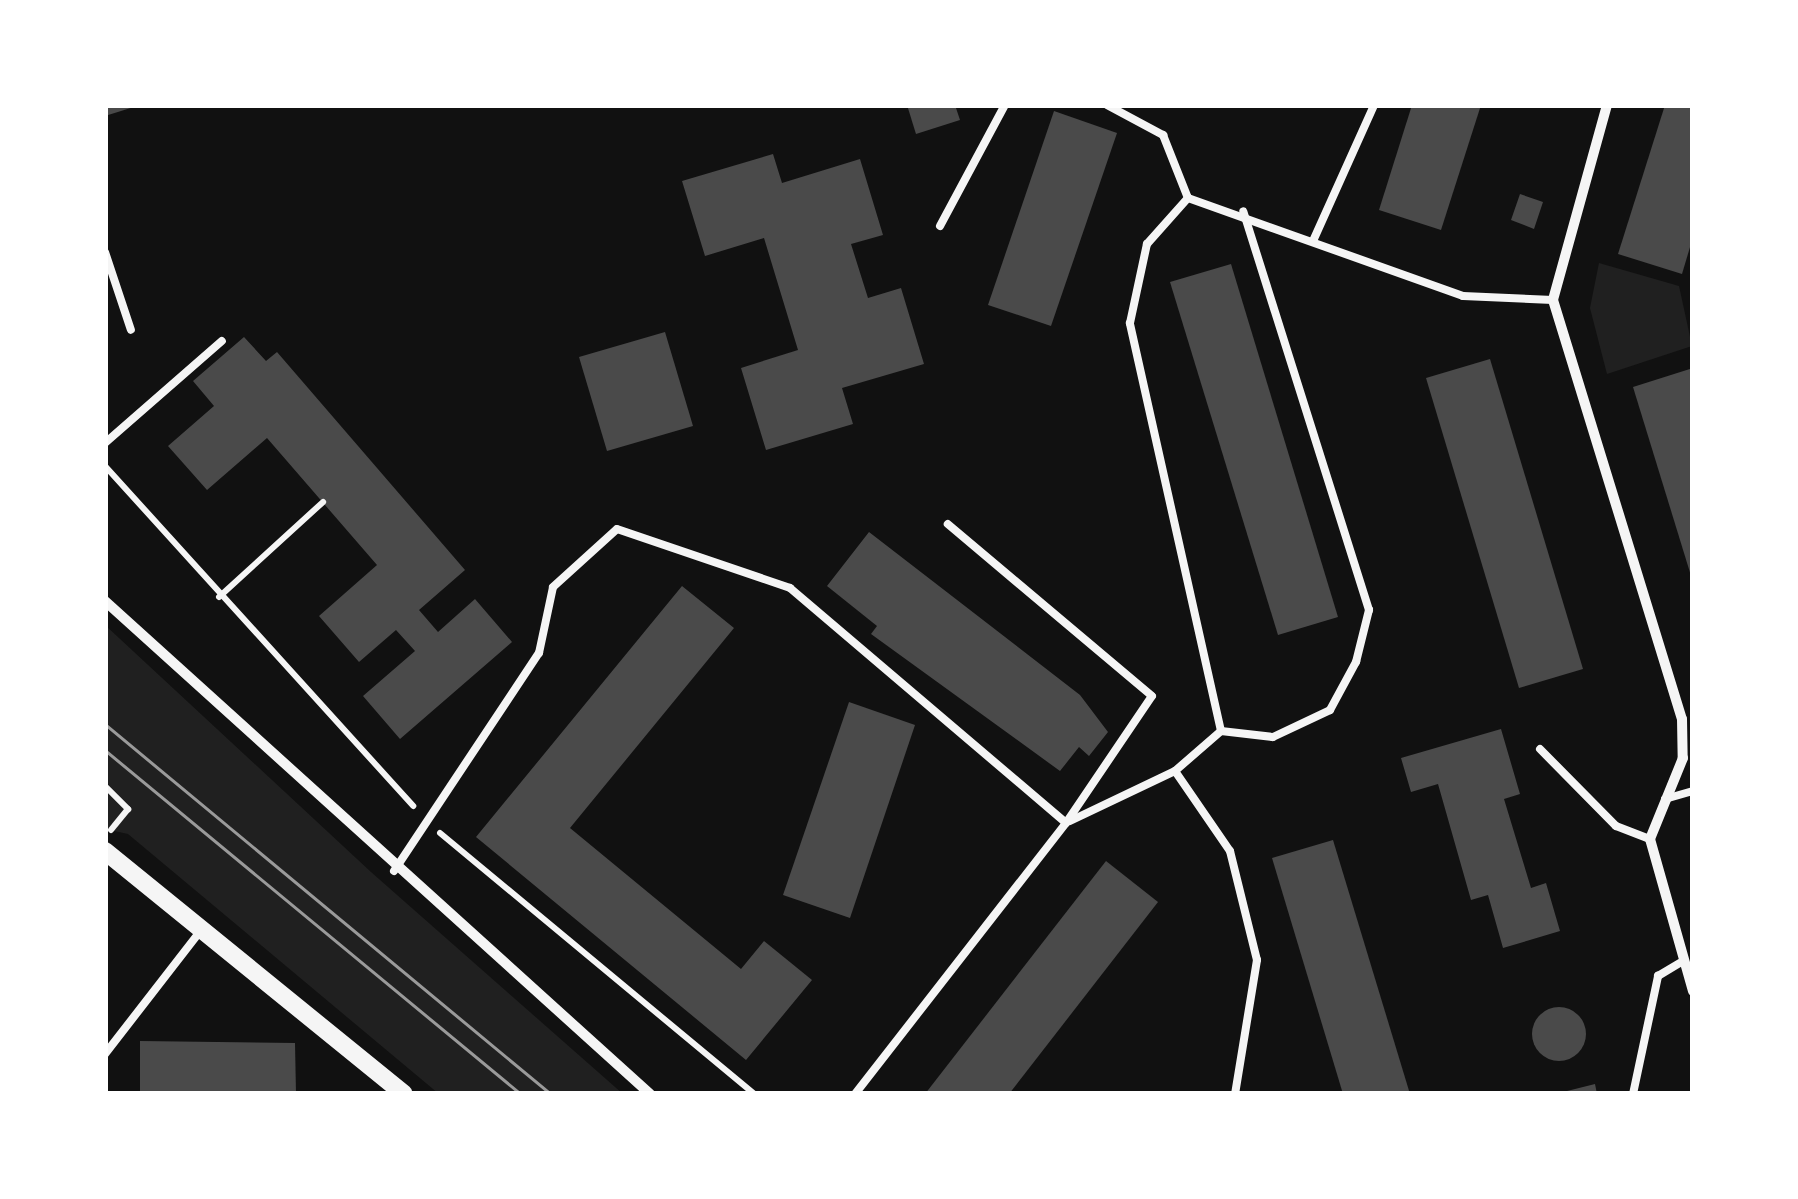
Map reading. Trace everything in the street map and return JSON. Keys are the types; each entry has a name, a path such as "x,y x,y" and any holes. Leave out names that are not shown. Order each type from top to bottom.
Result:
{"street":[{"path":"1606,105 1553,300 1682,719 1683,758 1650,840 1681,962 1693,991"},
{"path":"105,601 394,871 650,1094"},
{"path":"105,851 404,1094"}],"lane":[{"path":"940,226 1004,105"},
{"path":"1107,105 1163,136 1188,198"},
{"path":"1313,241 1374,105"},
{"path":"1188,198 1243,211 1462,296 1553,300"},
{"path":"1188,198 1147,244 1130,323 1222,731"},
{"path":"1066,824 1176,771 1222,731 1273,738 1330,710 1356,662 1368,610 1243,211"},
{"path":"105,252 131,330"},
{"path":"105,443 222,341"},
{"path":"855,1094 1066,824 1152,696 948,524"},
{"path":"394,871 431,826 539,653 554,586 616,529 790,588 1066,824"},
{"path":"1540,749 1616,826 1650,840"},
{"path":"1176,771 1230,851 1256,960 1234,1094"},
{"path":"1666,799 1693,790"},
{"path":"105,1054 202,929"},
{"path":"1633,1094 1658,976 1681,962"}],"path":[{"path":"105,466 219,597 431,826 754,1094"},
{"path":"219,597 322,502"},
{"path":"105,786 128,809 105,837"}],"shaded area":[{"path":"1599,263 1679,286 1692,346 1607,374 1590,308"},
{"path":"105,625 371,872 623,1094 439,1094 128,834 105,829"}],"building":[{"path":"105,105 137,105 137,106 105,116"},
{"path":"907,105 955,105 960,120 916,134"},
{"path":"1412,105 1481,105 1441,230 1379,210"},
{"path":"1665,105 1693,105 1693,237 1682,274 1618,254"},
{"path":"1054,111 1117,133 1051,326 988,305"},
{"path":"773,154 782,183 860,159 883,235 851,244 868,298 901,288 924,364 842,388 853,424 766,450 741,368 798,350 764,238 705,256 682,181"},
{"path":"1520,194 1543,202 1534,229 1511,220"},
{"path":"1231,264 1338,617 1278,635 1170,282"},
{"path":"665,332 693,426 607,451 579,357"},
{"path":"244,337 266,361 277,352 465,570 419,610 438,632 475,599 512,642 400,739 363,696 415,651 396,630 359,662 319,616 377,565 267,438 207,490 168,446 214,406 193,381"},
{"path":"1490,359 1583,669 1519,688 1426,378"},
{"path":"1693,368 1693,579 1692,579 1633,387"},
{"path":"869,532 1080,695 1108,732 1089,756 1079,747 1060,771 871,634 877,626 827,586"},
{"path":"682,586 734,628 570,828 741,969 764,941 812,980 746,1060 476,837"},
{"path":"849,702 915,725 850,918 783,895"},
{"path":"1501,729 1520,794 1504,799 1531,888 1546,883 1560,931 1503,948 1488,895 1471,900 1438,784 1411,792 1401,758"},
{"path":"1333,840 1410,1094 1343,1094 1272,858"},
{"path":"1106,861 1158,902 1009,1094 925,1094"},
{"path":"1559,1007 1578,1015 1586,1034 1578,1053 1559,1061 1540,1053 1532,1034 1540,1015"},
{"path":"140,1041 295,1043 296,1094 140,1094"},
{"path":"1595,1084 1597,1094 1559,1094 1559,1093"}],"tram line":[{"path":"105,724 551,1094"},
{"path":"105,750 521,1094"}]}
